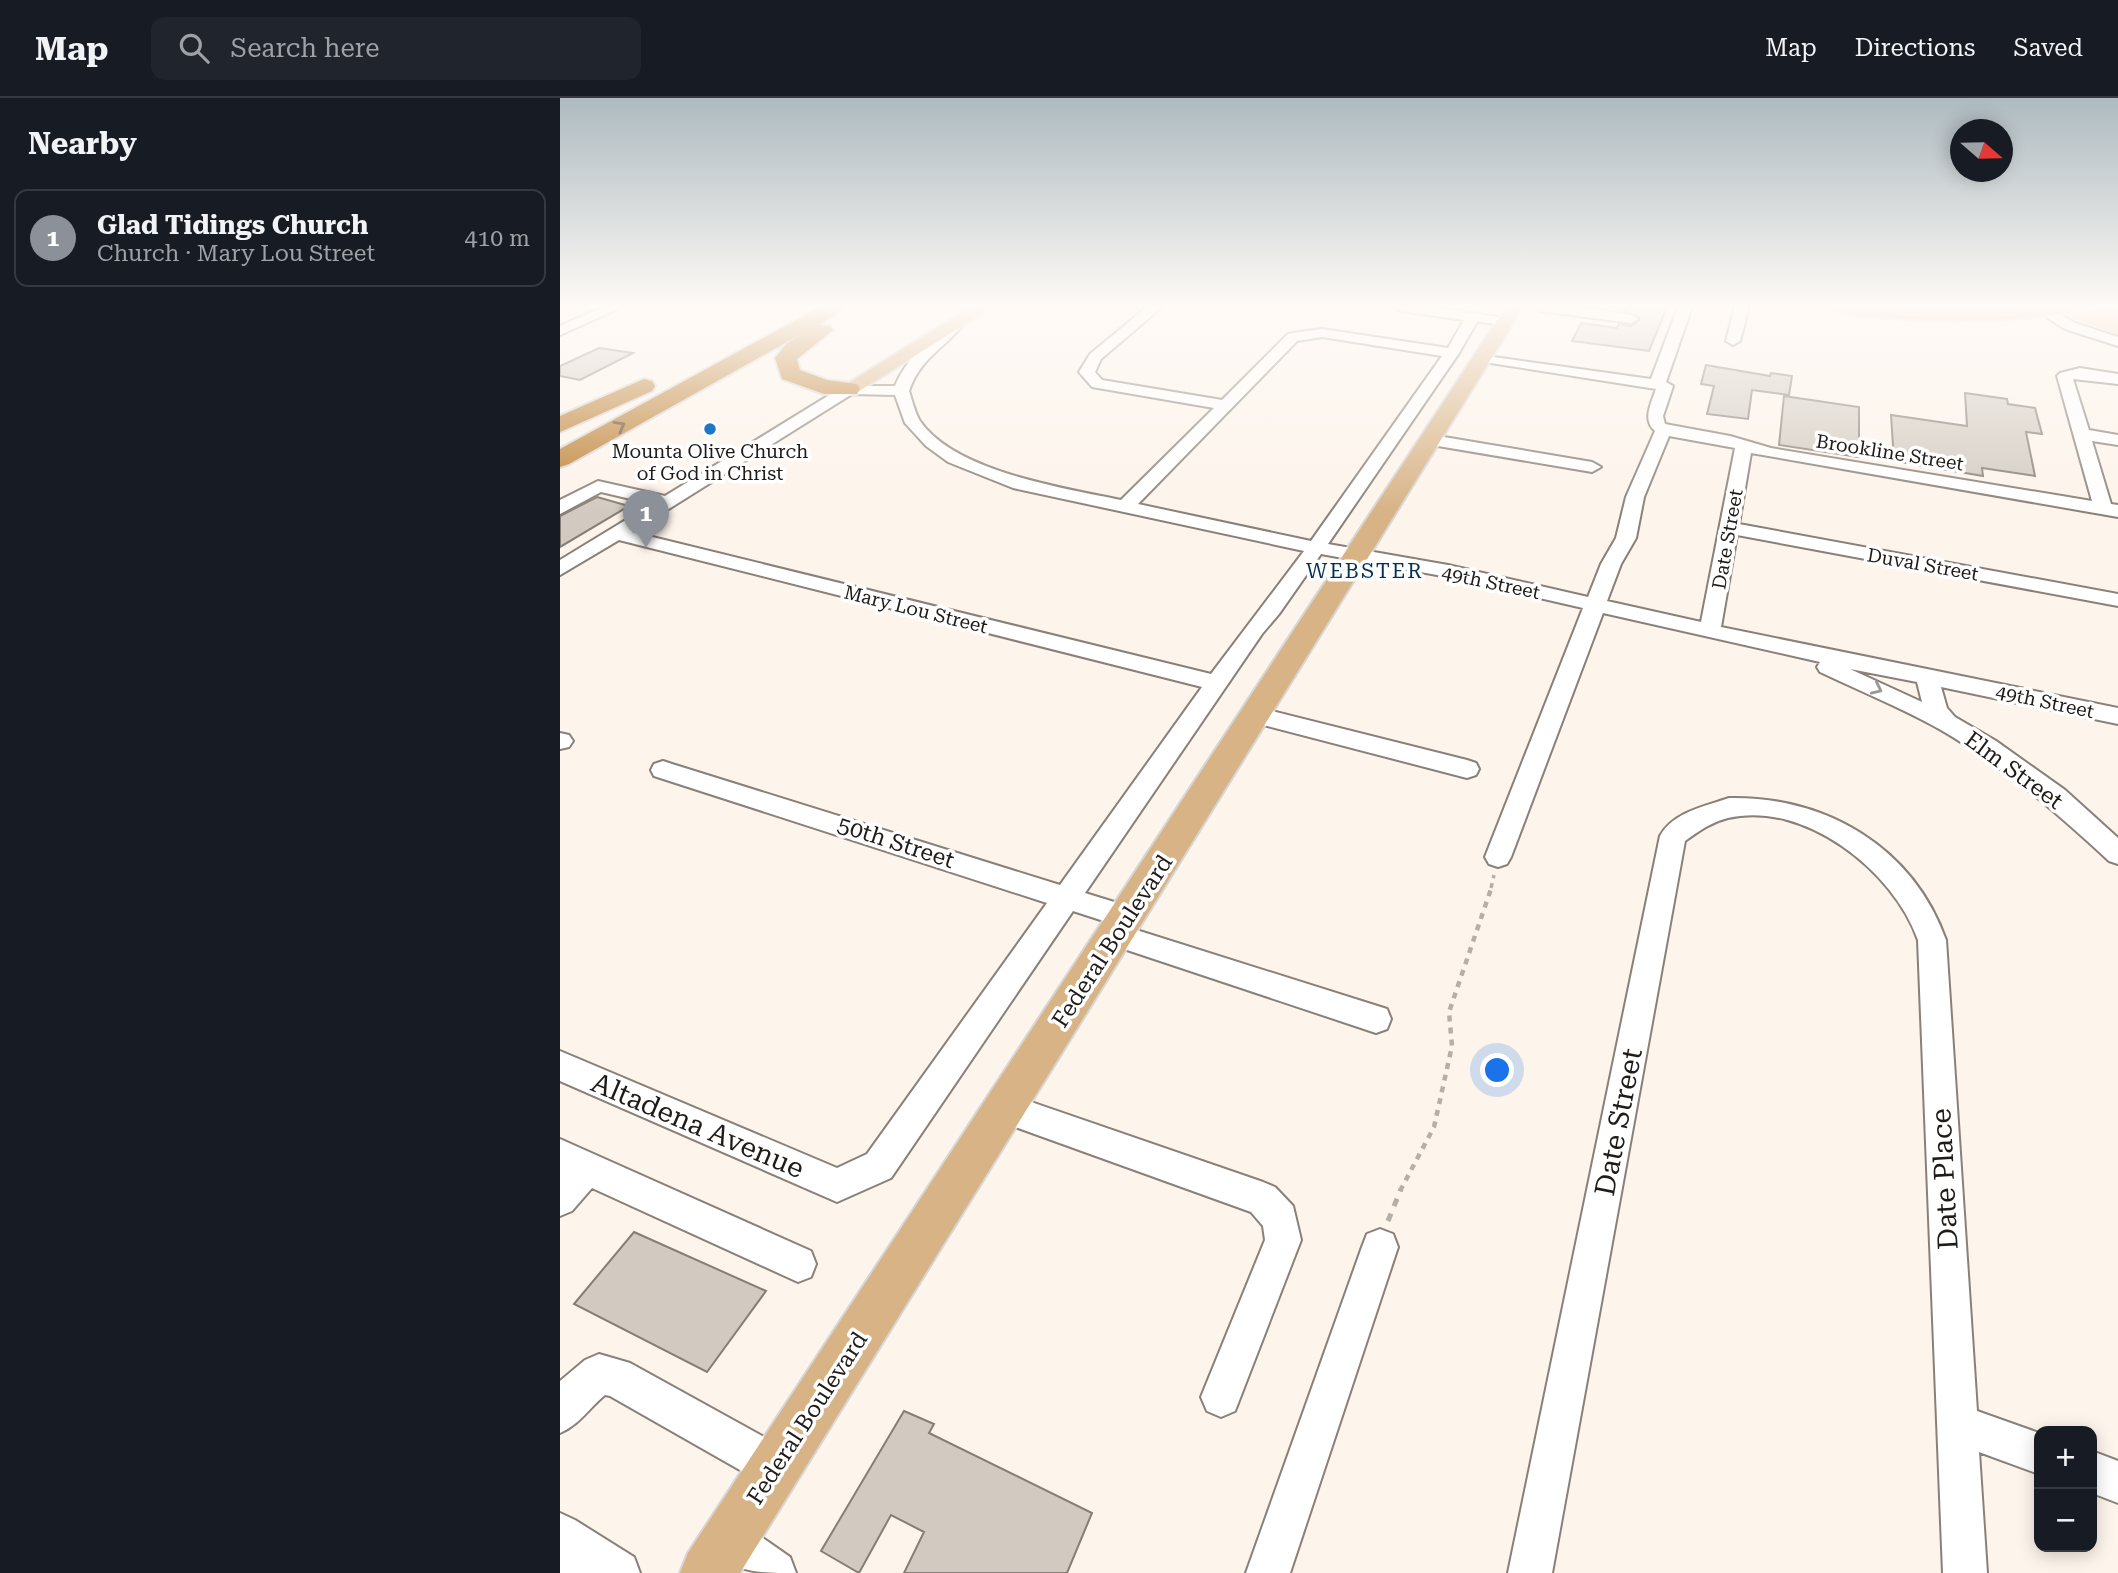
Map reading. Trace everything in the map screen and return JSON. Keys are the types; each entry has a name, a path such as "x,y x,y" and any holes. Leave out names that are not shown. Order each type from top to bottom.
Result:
{"highway":[{"path":"560,427 663,376"},
{"path":"560,459 718,376"},
{"path":"792,376 824,387 857,389"}],"main road":[{"path":"857,389 878,376"},
{"name":"Federal Boulevard","path":"719,1557 1473,376"}],"street":[{"path":"562,566 857,389 901,391 909,376"},
{"path":"1090,376 1097,384 1225,405"},
{"path":"1126,506 1254,376"},
{"path":"836,1185 879,1166 1254,629 1272,610 1436,376"},
{"path":"1597,376 1661,386"},
{"path":"1498,857 1595,606 1626,538 1635,497 1661,428 1655,416 1664,376"},
{"path":"2066,376 2081,434 2110,509"},
{"path":"2093,376 2118,379"},
{"path":"857,389 884,397 897,412 911,418"},
{"name":"49th Street","path":"901,391 911,418 932,442 954,458 1018,484 1314,547 1488,580 1793,650 2118,716"},
{"name":"Brookline Street","path":"1661,428 1730,441 1769,453 2110,509"},
{"path":"2081,434 2118,440"},
{"path":"1432,440 1592,467"},
{"name":"Date Street","path":"1710,631 1744,447"},
{"path":"560,508 598,486 624,475 688,489"},
{"path":"598,486 668,502"},
{"name":"Duval Street","path":"1729,528 2118,600"},
{"name":"Mary Lou Street","path":"616,534 1216,683"},
{"path":"1793,650 1947,723"},
{"name":"Elm Street","path":"1926,676 1936,710 1947,723 1987,747 2056,797 2118,854"},
{"path":"1256,715 1468,769"},
{"name":"50th Street","path":"663,770 1066,896 1121,926 1376,1019"},
{"name":"Date Street","path":"1530,1573 1673,836 1695,819 1709,813 1739,808 1769,808 1830,827"},
{"name":"Date Place","path":"1830,827 1872,855 1903,885 1916,903 1932,940 1965,1573"},
{"name":"Altadena Avenue","path":"560,1066 836,1185"},
{"path":"1005,1108 1263,1199 1280,1219 1283,1240 1221,1397"},
{"path":"560,1199 574,1162 798,1264"},
{"path":"1268,1573 1380,1247"},
{"path":"560,1413 576,1393 599,1374 616,1377 776,1467"},
{"path":"1957,1424 2034,1451"},
{"path":"2097,1474 2118,1482"},
{"path":"567,1552 618,1573"},
{"path":"719,1557 774,1573"}],"path":[{"path":"1380,1247 1393,1205 1434,1127 1452,1046 1449,1012 1488,902 1498,857"}],"building":[{"path":"560,376 588,376 580,380"},
{"path":"1703,376 1792,376 1789,395 1752,390 1748,419 1707,414 1714,386 1701,384"},
{"path":"1965,393 2007,399 2008,404 2035,408 2042,434 2026,432 2035,476 1982,468 1983,476 1894,461 1891,415 1967,426"},
{"path":"1784,396 1859,407 1859,457 1779,445"},
{"path":"597,497 629,506 560,547 560,516"},
{"path":"634,1232 766,1291 707,1372 574,1304"},
{"path":"904,1411 934,1424 929,1433 1092,1513 1067,1573 904,1573 924,1532 891,1515 859,1573 821,1551"}],"place":[{"name":"Mounta Olive Church of God in Christ","path":"710,429"},
{"name":"Glad Tidings Church","path":"646,548"}],"district":[{"name":"WEBSTER","path":"1365,571"}]}
